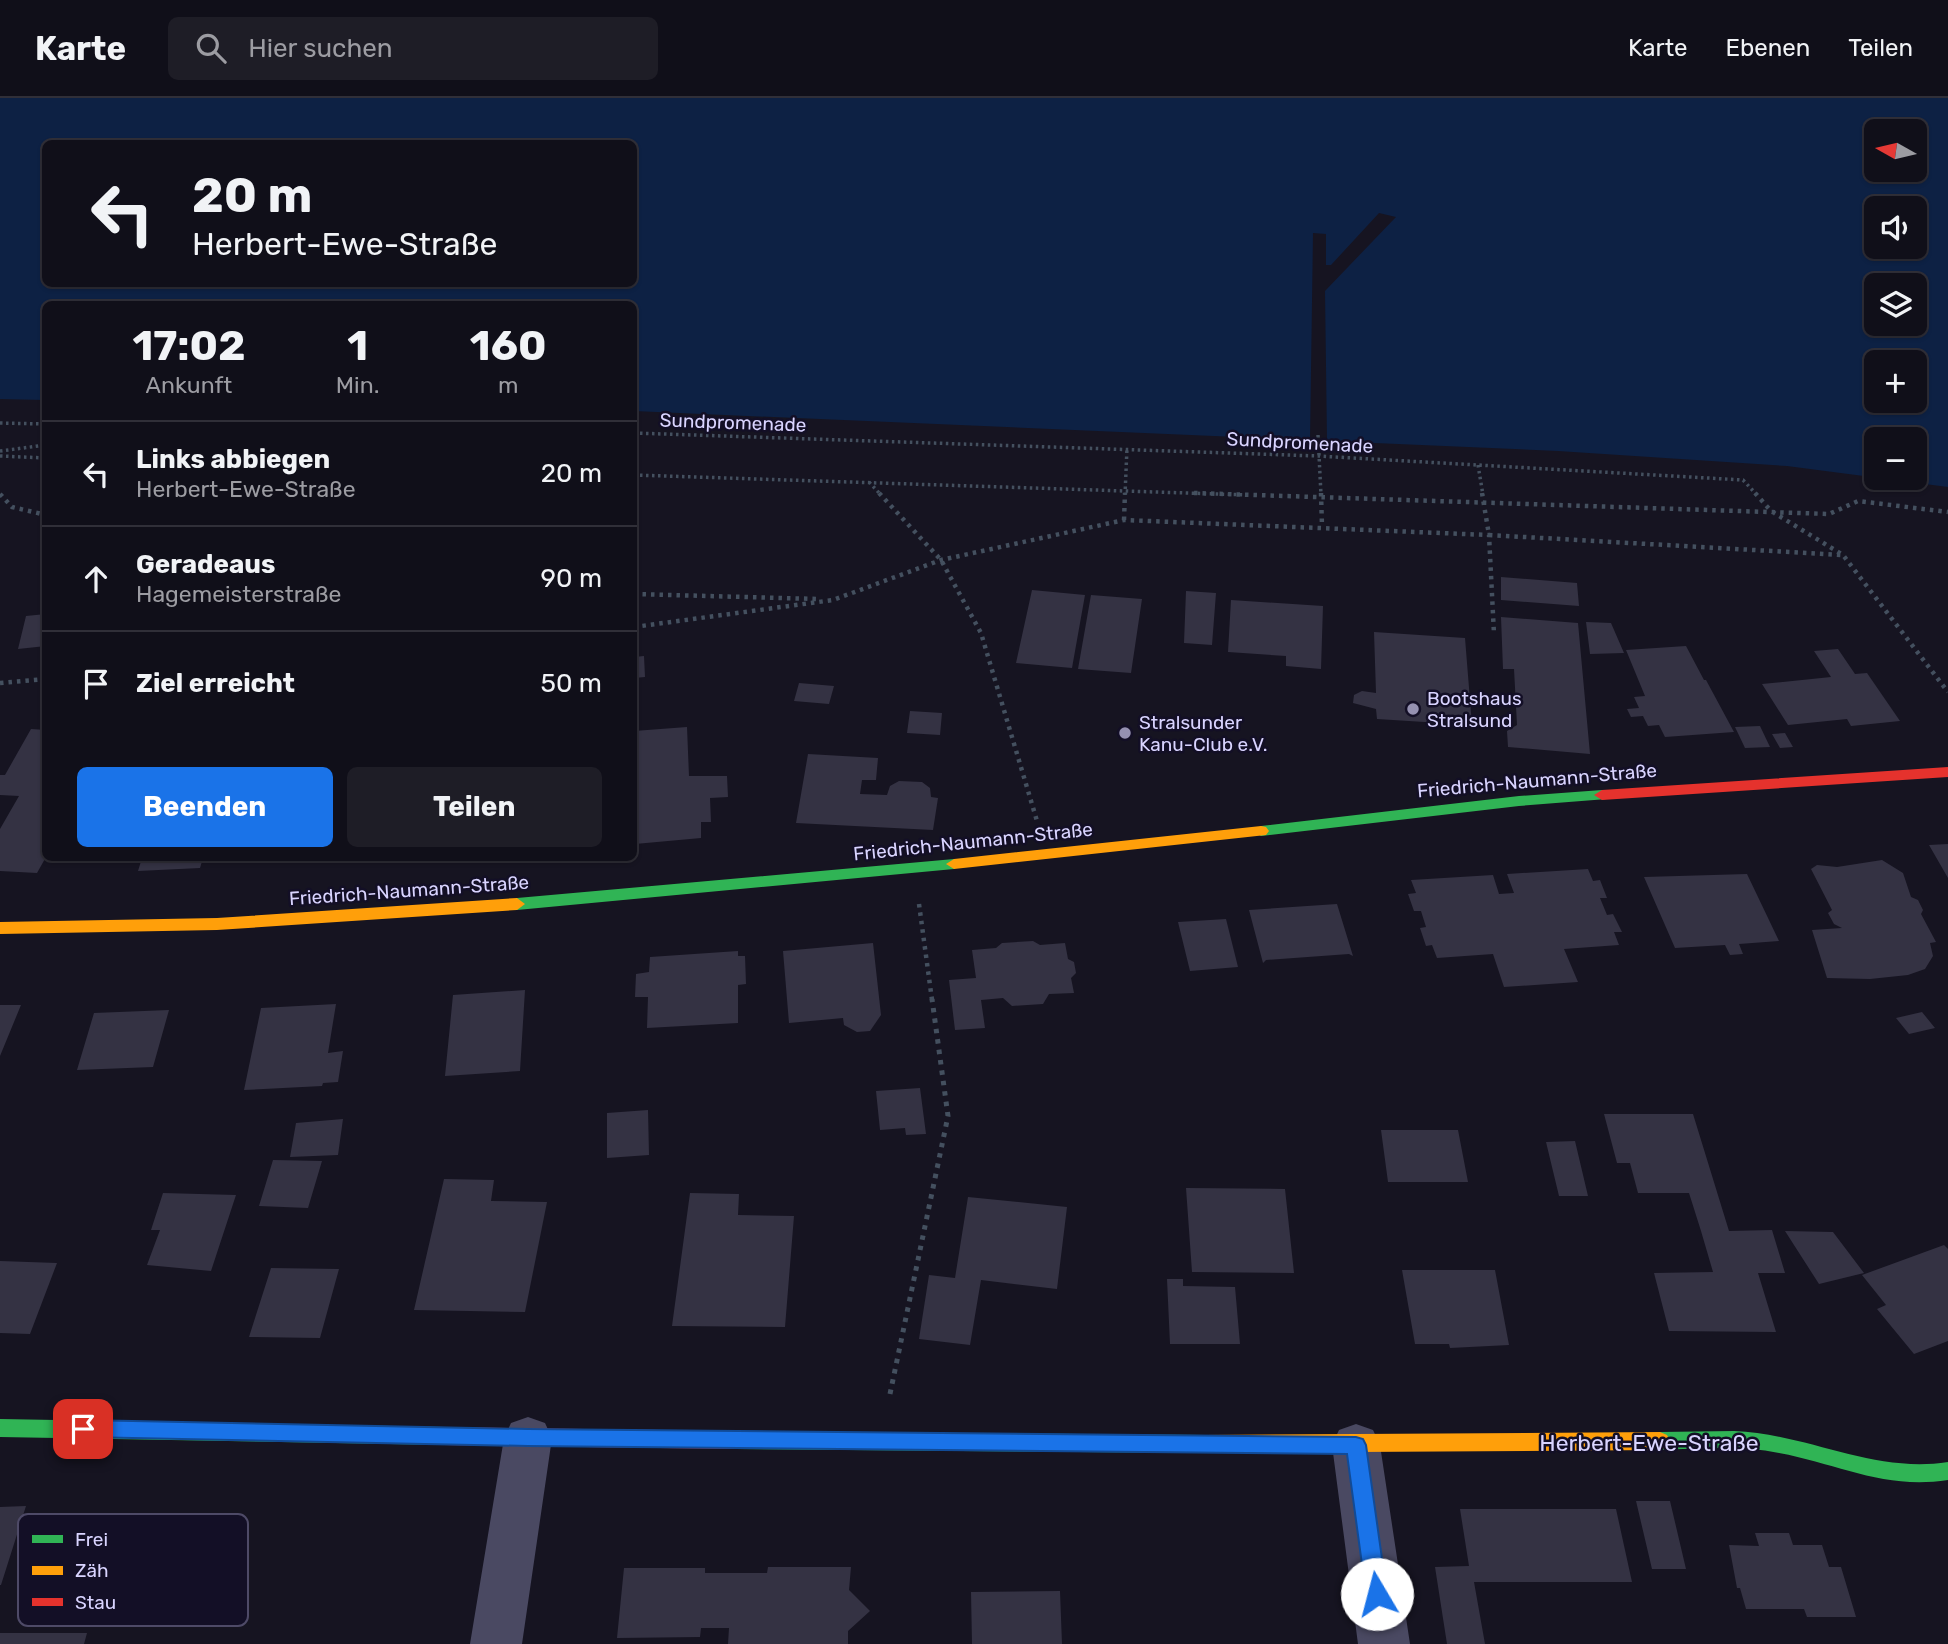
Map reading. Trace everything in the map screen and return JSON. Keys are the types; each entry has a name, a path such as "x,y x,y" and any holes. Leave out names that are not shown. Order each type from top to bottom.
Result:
{"street":[{"name":"Friedrich-Naumann-Straße","path":"0,928 217,924 449,910 1043,856 1519,801 1948,772"},
{"name":"Herbert-Ewe-Straße","path":"0,1428 528,1438 1356,1445 1742,1440 1779,1444 1888,1474 1945,1482"},
{"path":"496,1644 528,1438"},
{"path":"1356,1445 1384,1644"}],"path":[{"path":"0,423 42,424"},
{"name":"Sundpromenade","path":"637,433 1318,456 1743,480 1771,512"},
{"path":"1318,435 1322,526"},
{"path":"0,451 42,446"},
{"path":"1124,520 1127,448"},
{"path":"0,456 42,457"},
{"path":"1478,465 1489,535 1494,634"},
{"path":"637,475 1320,495 1829,514 1858,501 1948,512"},
{"path":"869,482 941,560 981,633 1039,829 1043,856"},
{"path":"0,494 12,507 42,514"},
{"path":"1771,512 1843,555 1916,646 1948,692"},
{"path":"637,627 833,600 941,560 1124,520 1322,526 1843,555"},
{"path":"637,594 833,600"},
{"path":"0,683 42,679"},
{"path":"880,1441 948,1116 914,868"}],"water":[{"path":"0,98 1948,98 1948,487 1927,484 1927,427 1864,427 1864,476 1787,466 1558,451 637,411 637,301 42,301 42,400 0,399"}],"pier":[{"path":"1379,213 1396,217 1325,291 1327,441 1310,441 1313,233 1326,234 1326,265 1331,265"}],"building":[{"path":"1501,577 1577,583 1579,606 1501,600"},
{"path":"1032,590 1085,595 1072,668 1016,663"},
{"path":"1186,591 1216,593 1212,645 1184,643"},
{"path":"1091,595 1142,599 1131,673 1078,669"},
{"path":"1231,600 1323,606 1321,669 1286,666 1286,656 1228,652"},
{"path":"42,614 42,646 18,649 26,616"},
{"path":"1501,617 1578,623 1590,754 1508,747 1507,731 1517,725 1514,669 1503,669"},
{"path":"1586,622 1611,623 1624,653 1590,654"},
{"path":"1374,632 1465,638 1472,725 1377,719 1376,709 1353,703 1354,695 1362,691 1376,693"},
{"path":"1686,646 1734,732 1665,737 1659,725 1648,726 1643,716 1631,717 1627,709 1639,708 1634,697 1645,696 1626,650"},
{"path":"1838,649 1855,674 1867,673 1900,721 1851,726 1847,719 1788,725 1762,684 1831,677 1814,651"},
{"path":"644,656 645,677 637,678 637,657"},
{"path":"799,683 834,686 829,704 794,701"},
{"path":"910,711 942,713 940,735 907,733"},
{"path":"1760,726 1770,747 1745,748 1735,727"},
{"path":"687,727 689,776 727,776 728,797 710,798 711,822 701,822 701,838 637,844 637,731"},
{"path":"31,729 42,730 44,861 37,873 0,871 0,829 19,796 0,795 0,775 5,775"},
{"path":"1785,733 1793,747 1780,748 1772,734"},
{"path":"808,754 878,758 876,780 862,780 860,794 887,795 890,786 899,781 922,782 930,788 931,797 938,798 933,830 796,823"},
{"path":"1948,844 1948,878 1929,845"},
{"path":"1882,860 1903,873 1911,897 1918,900 1923,910 1921,914 1936,942 1930,943 1933,956 1925,969 1908,975 1870,979 1827,978 1812,930 1842,928 1834,924 1828,913 1832,910 1811,869 1817,865 1837,867"},
{"path":"141,861 202,861 200,868 138,871"},
{"path":"1588,869 1593,881 1600,880 1607,898 1600,898 1607,915 1613,914 1622,932 1614,932 1619,945 1564,949 1578,982 1504,987 1493,954 1437,958 1432,945 1426,946 1420,928 1426,927 1421,911 1414,911 1408,894 1416,893 1411,880 1493,875 1499,894 1514,893 1507,874"},
{"path":"1747,874 1779,941 1739,944 1743,954 1730,955 1725,945 1675,948 1644,877"},
{"path":"1337,904 1353,956 1349,954 1266,960 1263,963 1249,910"},
{"path":"1226,919 1238,967 1190,971 1178,922"},
{"path":"1033,941 1040,945 1065,943 1068,959 1074,962 1076,973 1071,978 1074,993 1049,994 1043,1004 1012,1006 1003,998 981,1000 985,1028 955,1030 949,980 976,978 972,950 996,948 1002,943"},
{"path":"873,943 881,1015 870,1031 857,1032 844,1025 843,1018 789,1023 783,951"},
{"path":"738,951 738,956 745,956 746,984 738,985 738,1023 647,1028 648,997 635,997 636,974 649,972 650,957"},
{"path":"525,990 520,1071 445,1076 453,995"},
{"path":"336,1004 328,1053 343,1051 338,1082 323,1083 322,1086 244,1090 261,1008"},
{"path":"0,1005 21,1005 0,1056"},
{"path":"169,1010 153,1067 77,1070 94,1013"},
{"path":"1922,1012 1935,1028 1909,1034 1896,1018"},
{"path":"920,1088 926,1134 906,1135 905,1128 880,1130 876,1091"},
{"path":"648,1110 649,1155 607,1158 607,1113"},
{"path":"1604,1114 1693,1114 1729,1231 1772,1230 1785,1273 1758,1273 1776,1332 1669,1331 1654,1273 1713,1272 1701,1231 1689,1193 1638,1193 1630,1163 1617,1163"},
{"path":"343,1119 338,1155 290,1157 296,1123"},
{"path":"1381,1130 1458,1130 1468,1182 1388,1182"},
{"path":"1575,1141 1588,1196 1559,1196 1546,1142"},
{"path":"273,1160 322,1161 308,1208 259,1206"},
{"path":"444,1179 494,1180 491,1201 547,1202 525,1312 414,1310"},
{"path":"1186,1188 1285,1189 1294,1273 1192,1272"},
{"path":"163,1193 236,1195 211,1271 147,1265 160,1230 151,1230"},
{"path":"690,1193 739,1194 738,1215 794,1216 785,1327 672,1326"},
{"path":"968,1197 1067,1207 1057,1289 981,1280 970,1345 919,1339 929,1275 955,1278"},
{"path":"1785,1231 1833,1232 1864,1273 1819,1284"},
{"path":"1944,1245 1948,1249 1948,1341 1914,1354 1877,1309 1886,1305 1862,1275"},
{"path":"0,1261 57,1263 30,1334 0,1333"},
{"path":"271,1268 339,1269 320,1338 249,1337"},
{"path":"1402,1270 1495,1270 1509,1345 1450,1348 1449,1344 1415,1344"},
{"path":"1167,1279 1183,1279 1183,1286 1235,1287 1240,1344 1170,1344"},
{"path":"1636,1501 1670,1501 1686,1569 1652,1569"},
{"path":"26,1506 23,1514 18,1514 18,1531 1,1585 0,1585 0,1507"},
{"path":"1460,1509 1616,1509 1632,1582 1474,1582 1485,1644 1447,1644 1435,1567 1469,1566"},
{"path":"1755,1533 1789,1533 1793,1545 1822,1545 1829,1567 1841,1567 1856,1617 1807,1617 1804,1609 1746,1609 1740,1588 1737,1588 1729,1545 1759,1546"},
{"path":"768,1567 851,1567 849,1590 870,1611 848,1631 848,1644 728,1644 729,1628 701,1628 700,1637 617,1638 624,1568 705,1568 705,1573 767,1573"},
{"path":"1060,1591 1062,1644 972,1644 971,1592"},
{"path":"0,1633 87,1633 84,1644 0,1644"}],"traffic: fast":[{"path":"1261,831 1519,801 1602,795"},
{"path":"517,904 954,864"},
{"path":"0,1428 444,1436"},
{"path":"735,1440 1205,1444"},
{"path":"1660,1441 1764,1442 1884,1472 1926,1475 1948,1471"}],"traffic: slow":[{"path":"954,864 1261,831"},
{"path":"0,928 217,924 517,904"},
{"path":"1205,1444 1660,1441"}],"traffic: jam":[{"path":"1602,795 1948,772"},
{"path":"444,1436 735,1440"}],"place":[{"name":"Bootshaus Stralsund","path":"1413,709"},
{"name":"Stralsunder Kanu-Club e.V.","path":"1125,733"}],"route":[{"path":"83,1429 528,1438 1356,1445 1377,1594"}]}
